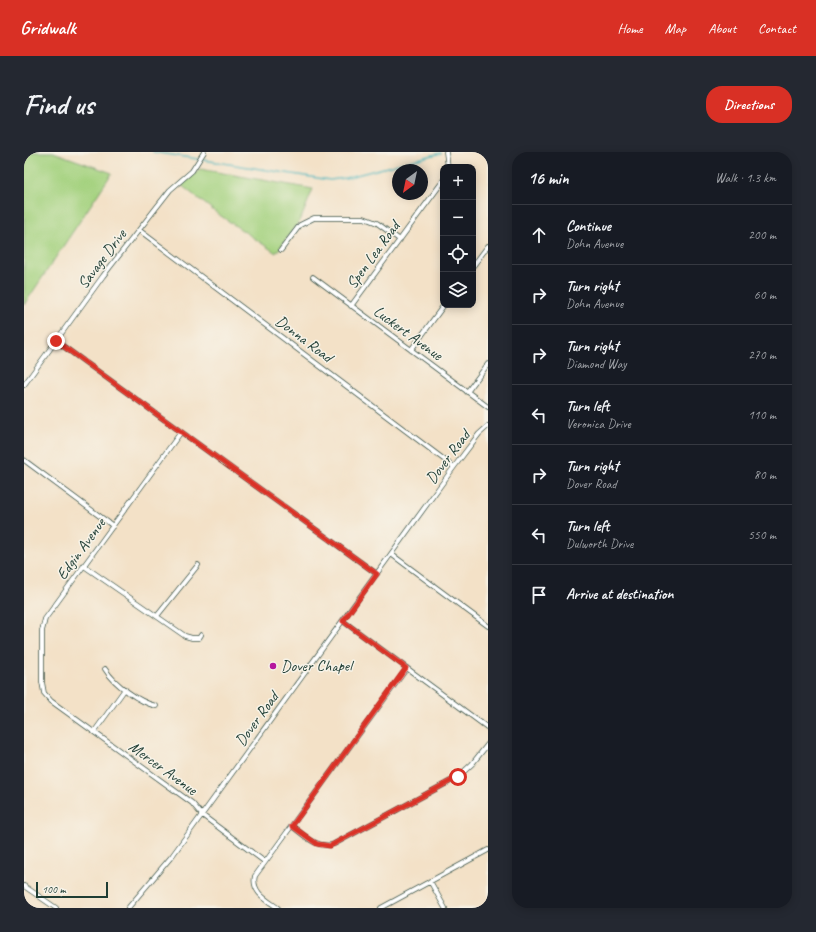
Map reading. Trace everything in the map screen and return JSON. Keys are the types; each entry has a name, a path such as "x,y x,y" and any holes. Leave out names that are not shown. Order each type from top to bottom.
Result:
{"street":[{"path":"446,152 448,164"},
{"name":"Savage Drive","path":"24,385 139,230 170,190 192,170 203,154"},
{"name":"Spen Lea Road","path":"351,306 440,184"},
{"path":"281,250 300,225 314,218 364,218 377,223 400,240"},
{"name":"Donna Road","path":"139,230 454,467"},
{"path":"476,262 488,246"},
{"name":"Luckert Avenue","path":"313,277 488,407"},
{"path":"411,350 442,308"},
{"path":"56,341 377,574"},
{"path":"467,392 488,364"},
{"name":"Dover Road","path":"128,908 152,882 454,467 479,434 488,426"},
{"name":"Edgin Avenue","path":"45,695 42,682 43,625 181,432"},
{"path":"24,460 113,526"},
{"path":"391,554 488,626"},
{"path":"156,616 198,565"},
{"path":"84,566 189,638 199,638 201,635"},
{"path":"343,621 488,728"},
{"path":"278,908 260,894 255,887 255,876 406,668"},
{"path":"105,669 111,677 125,688 146,703 156,706"},
{"path":"94,732 125,688"},
{"name":"Mercer Avenue","path":"45,695 51,702 192,803 202,815 265,862"},
{"path":"292,826 317,844 325,846 334,844 458,777 472,764 488,744"},
{"path":"382,908 488,850"},
{"path":"430,881 445,908"},
{"path":"24,886 56,908"}],"green space":[{"path":"24,152 53,152 112,173 24,305"},
{"path":"200,169 313,189 300,221 276,253 218,214 181,185"}],"waterway":[{"path":"153,152 330,180 345,178 441,153"}],"place":[{"name":"Dover Chapel","path":"273,666"}],"route":[{"path":"56,341 377,574 343,621 406,668 292,826 317,844 322,846 330,846 458,777"}]}
